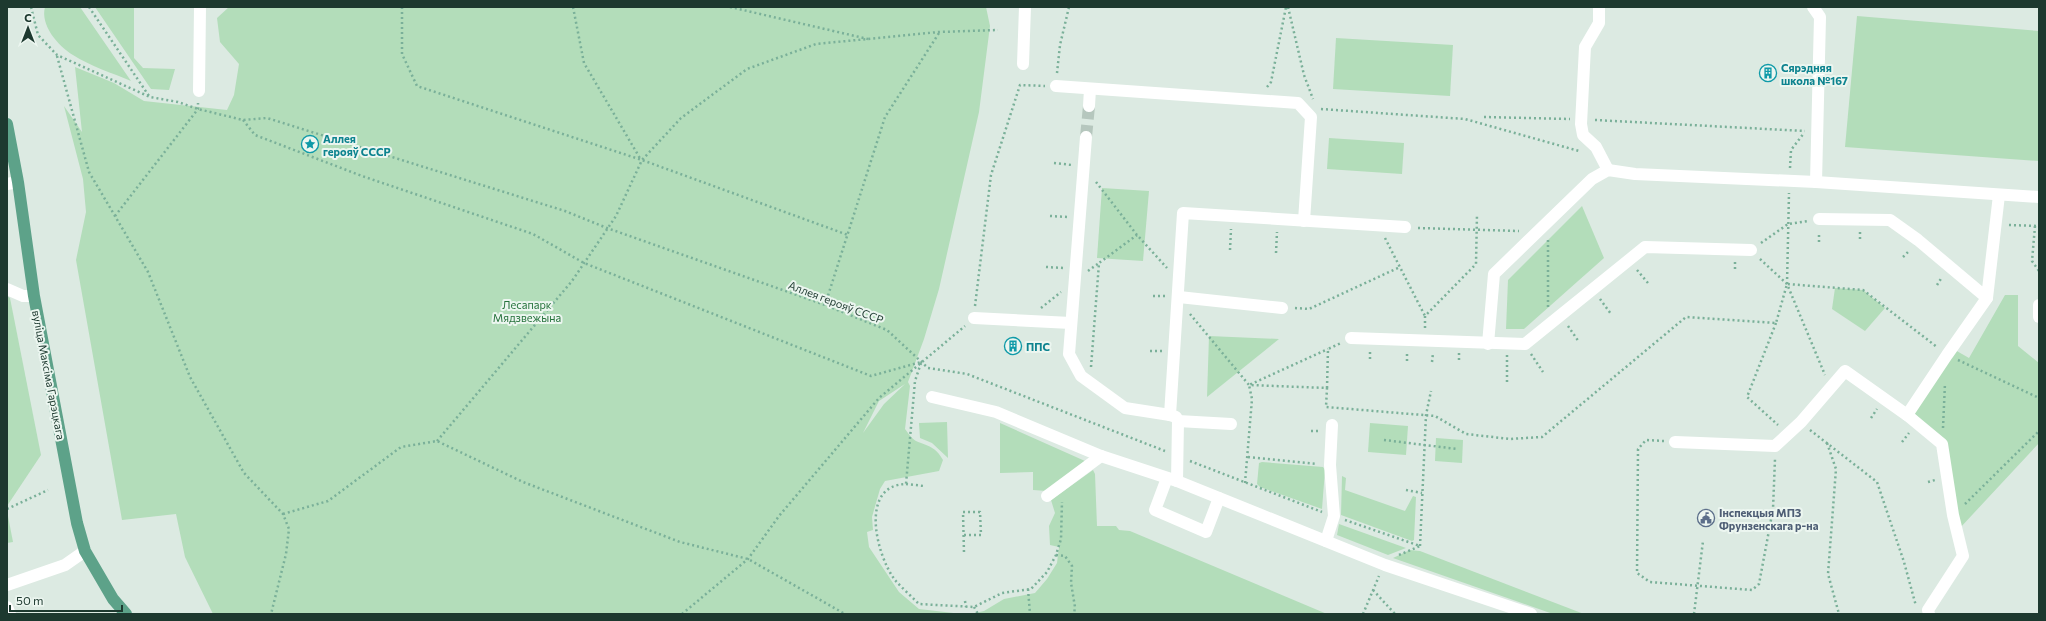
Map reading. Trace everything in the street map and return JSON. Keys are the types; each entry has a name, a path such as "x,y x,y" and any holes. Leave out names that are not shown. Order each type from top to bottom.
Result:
{"main road":[{"name":"вуліца Максіма Гарэцкага","path":"7,124 12,183 77,523 85,551 113,599 126,614"}],"lane":[{"path":"199,91 200,7"},
{"path":"1023,64 1025,7"},
{"path":"1600,7 1599,23 1585,47 1581,119 1583,135 1596,147 1608,170"},
{"path":"1813,7 1820,17 1811,131 1816,182"},
{"path":"1056,86 1298,103 1311,117 1304,221"},
{"path":"1089,106 1090,89"},
{"path":"1086,137 1069,354 1081,376 1125,408 1174,418 1231,424"},
{"path":"1488,344 1489,316 1494,274 1592,179 1608,170 1635,174 1816,182 2039,197"},
{"path":"1907,415 1946,355 1987,298 1999,195"},
{"path":"1219,498 1206,532 1155,510 1172,480 1183,213 1405,227"},
{"path":"1819,219 1890,220 1918,240 1987,298"},
{"path":"1351,338 1425,340 1488,344 1525,344 1548,327 1645,247 1751,250"},
{"path":"7,289 23,296 34,296"},
{"path":"1179,291 1282,308"},
{"path":"2039,305 2039,317"},
{"path":"974,318 1071,323"},
{"path":"1674,442 1775,446 1801,422 1845,371 1907,415 1942,444 1953,515 1963,556 1928,610 1929,614"},
{"path":"932,397 996,412 1101,456 1219,498 1385,565 1531,614"},
{"path":"1326,541 1334,516 1330,465 1332,425"},
{"path":"1047,496 1101,456"},
{"path":"7,585 65,565 85,551"},
{"path":"7,607 10,614"}],"path":[{"path":"31,7 38,35 57,55 89,172 148,272 190,377 244,473 283,514 289,529 286,554 271,614"},
{"path":"89,7 150,97"},
{"path":"402,7 402,54 417,86 642,160 848,235"},
{"path":"572,7 584,63 642,160"},
{"path":"730,7 870,39"},
{"path":"1058,69 1069,7"},
{"path":"1271,82 1287,7"},
{"path":"1287,7 1309,90"},
{"path":"437,441 572,281 616,216 642,160 680,118 748,69 816,44 939,32 998,30"},
{"path":"825,305 885,117 939,32"},
{"name":"Аллея герояў СССР","path":"57,55 150,97 178,102 198,109 243,120 266,118 565,211 607,228 825,305 887,330 922,362"},
{"path":"682,614 748,560 778,516 879,398 974,318 991,175 1020,85 1056,86"},
{"path":"115,216 198,109"},
{"path":"1317,109 1465,119 1580,151"},
{"path":"1484,117 1581,119 1811,131"},
{"path":"243,120 255,135 362,176 533,234 584,263 871,376 922,362"},
{"path":"1788,434 1747,397 1776,323 1787,284 1791,150 1811,131"},
{"path":"1094,179 1138,235 1161,259 1193,319 1250,385 1252,399 1245,483"},
{"path":"1425,316 1476,264 1477,214"},
{"path":"1230,250 1232,217"},
{"path":"1819,219 1788,224 1751,250 1787,284 1830,388"},
{"path":"1276,253 1277,220"},
{"path":"1548,222 1548,327"},
{"path":"1996,224 2039,226"},
{"path":"1379,226 1425,316 1425,340"},
{"path":"2035,226 2032,261 2039,271"},
{"path":"1405,227 1537,233"},
{"path":"1090,383 1099,263 1138,235"},
{"path":"1629,260 1648,283"},
{"path":"1282,308 1310,309 1400,267"},
{"path":"1787,284 1863,290 1946,355 2039,398"},
{"path":"1593,290 1611,314"},
{"path":"1561,316 1579,342"},
{"path":"1328,349 1326,407 1434,416 1466,434 1510,439 1542,437 1686,317 1776,323"},
{"path":"1250,385 1351,338"},
{"path":"1507,344 1507,385"},
{"path":"1525,344 1543,372"},
{"path":"906,484 915,381 922,362"},
{"path":"1942,444 1945,377"},
{"path":"1250,385 1327,388"},
{"path":"1393,558 1420,546 1426,415 1431,391"},
{"path":"1801,422 1877,482 1904,562 1916,607"},
{"path":"1953,515 2039,431"},
{"path":"1384,440 1457,449"},
{"path":"1674,442 1646,440 1638,449 1637,573 1650,582 1752,590 1759,584 1773,509 1775,446"},
{"path":"283,514 328,501 401,447 437,441 523,482 680,542 748,560 845,614"},
{"path":"1827,442 1836,469 1828,574 1839,614"},
{"path":"1248,457 1330,465"},
{"path":"924,486 896,484 888,488 879,500 876,536 883,559 895,579 919,604 974,607 1002,593 1031,589 1048,572 1056,555 1061,539 1062,501"},
{"path":"7,509 48,490"},
{"path":"1406,490 1422,493"},
{"path":"964,535 981,535 980,512 963,512 964,554"},
{"path":"1694,614 1704,541"},
{"path":"1056,555 1065,556 1072,566 1071,583 1075,607 1074,614"},
{"path":"1363,614 1380,574"},
{"path":"1028,589 1030,614"},
{"path":"1373,590 1395,614"},
{"path":"965,601 966,607"},
{"path":"974,607 978,614"}],"green space":[{"path":"45,7 80,7 131,81 87,63 67,51 56,41 48,28 44,14"},
{"path":"95,7 134,7 134,58 143,68 175,69 169,90 151,89"},
{"name":"Лесапарк Мядзвежына","path":"229,7 986,7 990,26 979,112 939,289 924,339 908,382 910,386 905,429 915,440 938,452 943,460 939,471 885,481 880,489 872,517 873,530 867,532 869,547 899,592 919,609 962,614 213,614 185,557 176,514 122,520 76,260 86,212 83,179 64,106 82,132 75,67 114,83 144,101 227,110 234,95 239,64 220,42 217,18","holes":["905,384 884,404 863,433 879,401"]},
{"path":"1857,16 2039,31 2039,161 1845,147"},
{"path":"1336,38 1453,45 1450,96 1333,89"},
{"path":"1329,138 1404,143 1402,174 1327,169"},
{"path":"1102,188 1149,191 1143,261 1097,258"},
{"path":"1582,206 1604,258 1524,329 1506,329 1508,280"},
{"path":"1835,288 1863,290 1885,308 1865,331 1832,309"},
{"path":"2005,295 2018,295 2018,346 2039,363 2039,443 1960,528 1946,443 1914,413 1955,350 1969,358"},
{"path":"7,296 10,298 41,455 7,506"},
{"path":"1209,336 1279,339 1207,397"},
{"path":"947,422 948,458 932,443 920,438 919,423"},
{"path":"1000,423 1085,461 1047,491 1033,490 1033,472 1000,473"},
{"path":"1370,423 1408,426 1406,455 1368,452"},
{"path":"1436,438 1463,440 1462,463 1435,461"},
{"path":"1259,463 1323,467 1325,470 1322,509 1260,487 1257,484"},
{"path":"1093,470 1095,474 1097,526 1116,526 1119,530 1130,531 1327,614 971,614 984,611 1004,599 1035,593 1047,579 1057,563 1059,547 1050,545 1049,526 1055,513 1051,500"},
{"path":"1342,476 1346,478 1345,490 1405,511 1413,496 1416,497 1414,540 1412,541 1341,515"},
{"path":"7,511 13,542 7,543"},
{"path":"1339,524 1406,548 1388,555 1337,535"},
{"path":"1410,550 1420,551 1584,614 1553,614 1393,558"}],"tunnel":[{"path":"1086,137 1089,106"}],"place":[{"name":"Сярэдняя школа №167","path":"1768,73"},
{"name":"Аллея герояў СССР","path":"310,144"},
{"name":"ППС","path":"1013,346"},
{"name":"Інспекцыя МПЗ Фрунзенскага р-на","path":"1706,518"}]}
